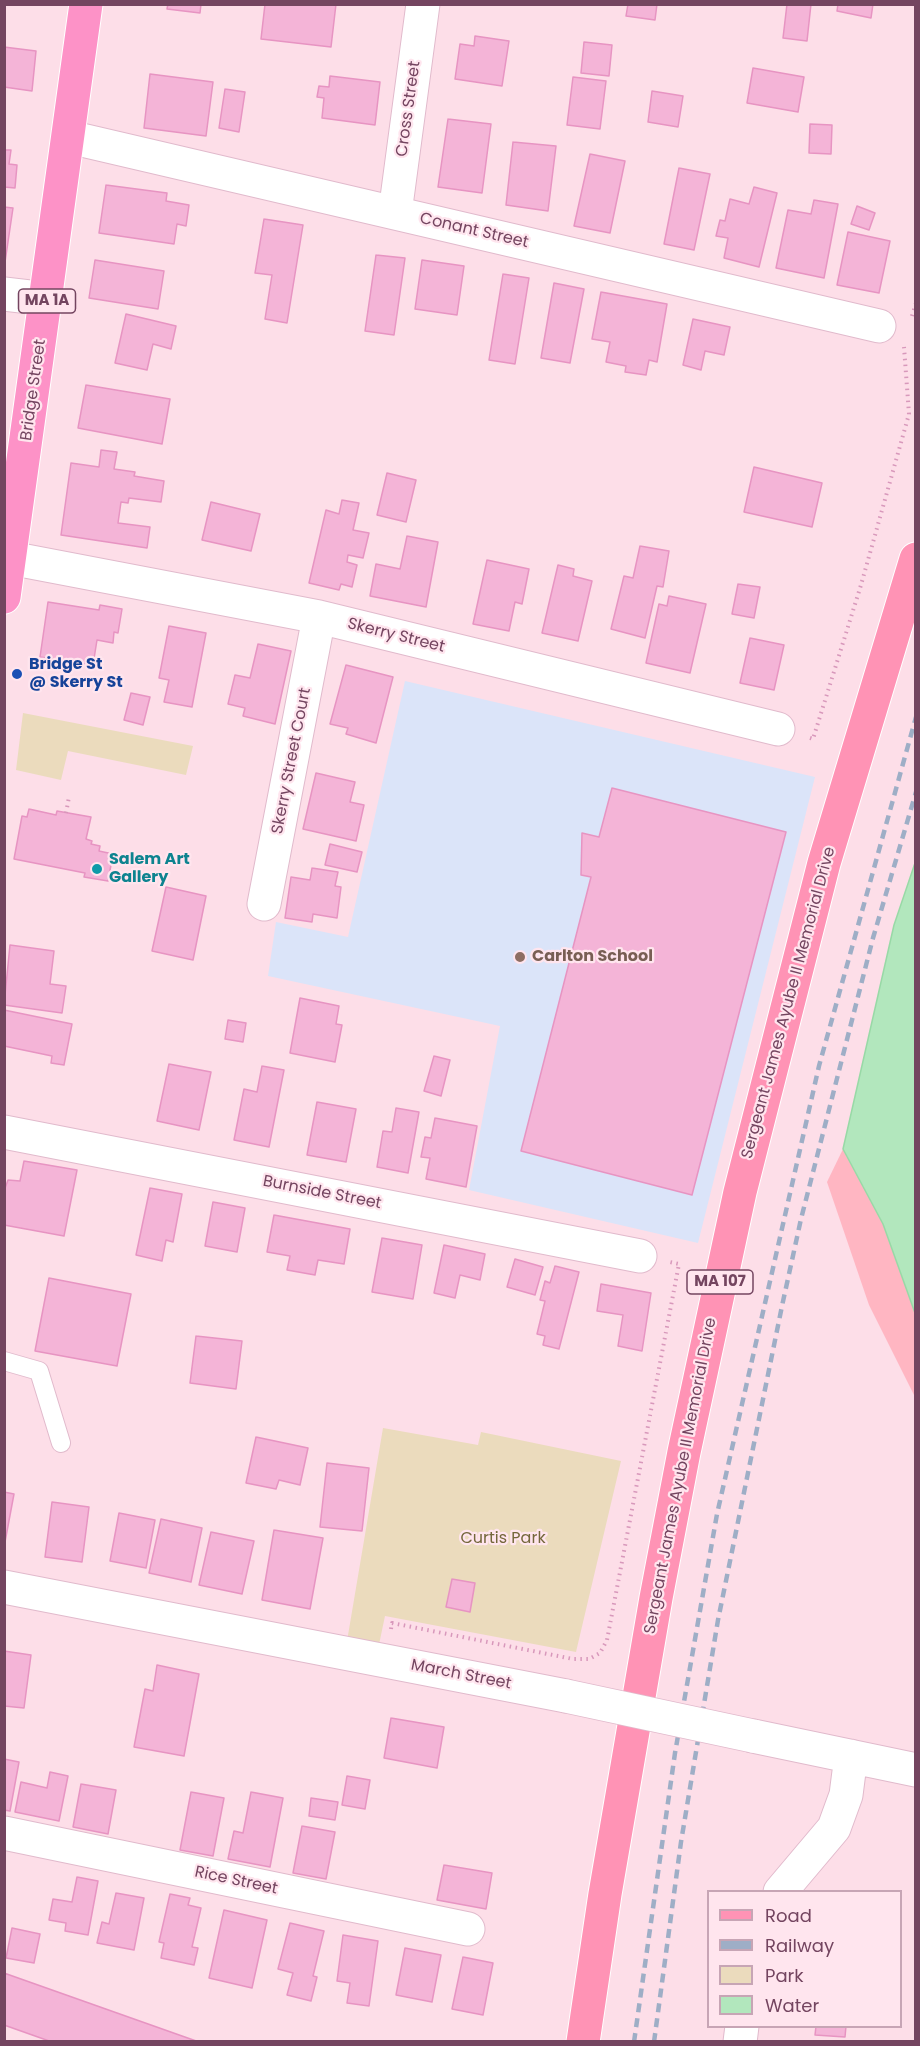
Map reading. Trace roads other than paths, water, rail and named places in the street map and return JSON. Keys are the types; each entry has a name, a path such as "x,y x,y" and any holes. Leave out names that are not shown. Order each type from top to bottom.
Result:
{"highway":[{"name":"Bridge Street","path":"4,597 86,4"}],"main road":[{"name":"Sergeant James Ayube II Memorial Drive","path":"583,2034 658,1587 684,1452 740,1192 824,864 915,558"}],"street":[{"name":"Cross Street","path":"395,213 423,4"},
{"name":"Conant Street","path":"69,137 898,328"},
{"path":"4,294 47,299"},
{"name":"Skerry Street","path":"10,558 319,617 778,729"},
{"name":"Skerry Street Court","path":"264,904 319,617"},
{"name":"Burnside Street","path":"4,1132 640,1256"},
{"name":"March Street","path":"4,1587 566,1696 915,1770"},
{"path":"782,1890 834,1828 846,1795 851,1756"},
{"name":"Rice Street","path":"4,1833 468,1929"}],"lane":[{"path":"4,1361 39,1371 61,1443"}],"water":[{"path":"915,863 915,1313 883,1224 843,1149 894,925"}],"railway":[{"path":"634,2042 675,1753 717,1514 819,1066 916,717"},
{"path":"654,2042 681,1842 718,1620 782,1306 801,1219 873,938 916,792"}],"place":[{"name":"Bridge St @ Skerry St","path":"17,674"},
{"name":"Salem Art Gallery","path":"97,869"},
{"name":"Carlton School","path":"520,957"}],"park label":[{"name":"Curtis Park","path":"503,1539"}]}
